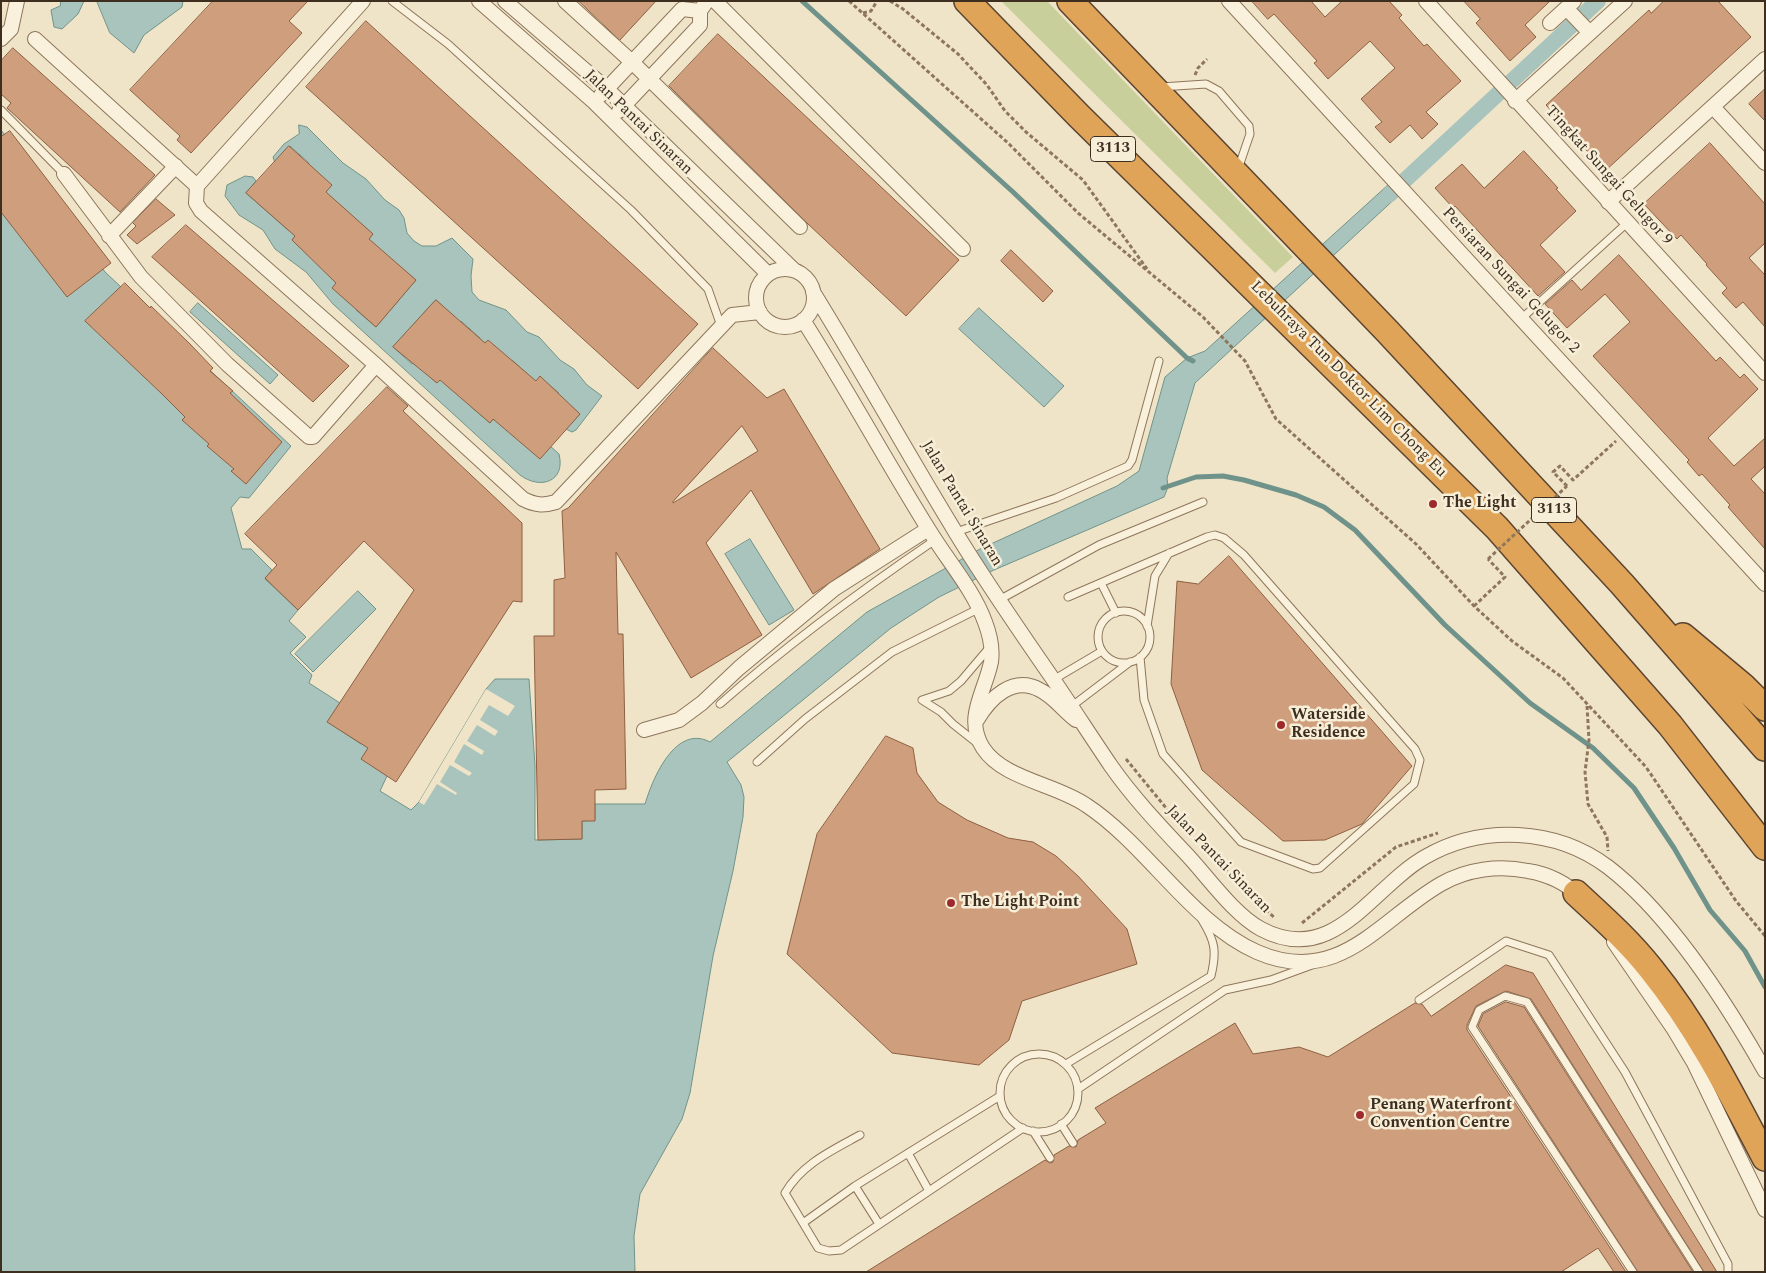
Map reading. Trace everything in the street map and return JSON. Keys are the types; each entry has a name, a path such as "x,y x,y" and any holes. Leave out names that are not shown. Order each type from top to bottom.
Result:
{"highway":[{"name":"Lebuhraya Tun Doktor Lim Chong Eu","path":"967,1 1079,116 1248,280 1292,326 1497,528 1670,725 1765,848"},
{"name":"3113","path":"1070,1 1337,278 1622,584 1765,748"},
{"path":"1622,584 1743,686 1765,708"},
{"path":"1576,893 1620,933 1651,969 1680,1008 1712,1060 1765,1158"}],"street":[{"path":"1,39 10,29 17,1"},
{"path":"362,1 197,186 196,203 202,211 376,365 523,499 534,505 546,505 556,502 565,495 732,315 760,312"},
{"name":"Jalan Pantai Sinaran","path":"479,1 594,102 768,274"},
{"name":"Jalan Pantai Sinaran","path":"505,1 607,89 794,270"},
{"path":"564,1 632,62 800,227"},
{"path":"715,1 963,249"},
{"name":"Persiaran Sungai Gelugor 2","path":"1229,1 1765,584"},
{"name":"Tingkat Sungai Gelugor 9","path":"1426,1 1765,373"},
{"path":"1512,97 1586,30 1624,1"},
{"path":"594,102 682,9 704,6 700,25 611,119"},
{"path":"1550,23 1569,7 1586,30"},
{"path":"35,39 197,186"},
{"path":"1608,202 1765,59"},
{"path":"1713,106 1765,163"},
{"path":"109,236 176,166"},
{"path":"64,174 92,208 109,236 141,277 227,364 309,437 314,437 376,365"},
{"path":"776,270 794,270 806,278 813,292 812,308 803,320 788,326 780,326 766,320 760,312 756,297 758,288 768,274 776,270"},
{"name":"Jalan Pantai Sinaran","path":"813,292 956,532 1112,768 1153,818 1240,913 1258,928 1274,935 1302,938 1322,936 1340,928 1398,877 1425,857 1462,842 1506,834 1535,836 1558,841 1576,848 1606,866 1633,890 1657,916 1697,965 1743,1032 1765,1071"},
{"path":"803,320 934,539 976,604 992,645 991,662 974,711 977,736 982,747 1001,767 1084,803 1116,828 1193,903 1236,941 1272,958 1308,962 1326,960 1367,941 1442,884 1471,872 1510,867 1554,878 1576,893 1597,917 1690,1056 1765,1210"},
{"path":"644,730 679,720 702,703 739,668 834,589 934,539"},
{"name":"Jalan Pantai Sinaran","path":"976,723 984,708 1003,690 1015,686 1028,685 1040,689 1087,729"}],"lane":[{"path":"392,1 448,44 631,210 708,289 721,326"},
{"path":"1153,87 1206,84 1219,90 1249,126 1250,134 1237,174"},
{"path":"1,110 64,174"},
{"path":"1521,319 1627,223"},
{"path":"956,532 1056,498 1128,466 1132,460 1159,361"},
{"path":"996,595 1099,545 1202,502"},
{"path":"1068,598 1169,553 1215,536 1230,542 1415,749 1420,760 1414,784 1320,868 1313,869 1241,842 1164,754 1144,700 1140,657"},
{"path":"720,704 822,619 934,539"},
{"path":"1072,706 1130,662 1140,657 1147,648 1150,637 1147,626 1155,576 1169,553"},
{"path":"1101,583 1116,613"},
{"path":"757,762 805,719 892,652 976,604"},
{"path":"1130,662 1119,663 1109,658 1102,650 1098,633 1102,624 1116,613 1134,613 1147,626"},
{"path":"982,747 953,724 942,712 922,700 949,691 962,681 992,645"},
{"path":"1054,680 1102,650"},
{"path":"1066,1064 1211,976 1215,958 1213,938 1193,903"},
{"path":"1419,1000 1506,941 1549,955 1625,1072 1728,1264 1728,1272"},
{"path":"1078,1089 1225,990 1271,980 1326,960"},
{"path":"1633,1272 1472,1027 1479,1010 1505,996 1528,1002 1699,1272"},
{"path":"1046,1054 1066,1064 1075,1079 1078,1089 1074,1109 1061,1124 1042,1131 1032,1131 1023,1128 1007,1115 1000,1096 1004,1076 1017,1061 1026,1056 1046,1054"},
{"path":"803,1223 854,1186 1000,1096"},
{"path":"1061,1124 1073,1143"},
{"path":"860,1135 819,1158 795,1177 785,1193 818,1248 829,1251 841,1250 1023,1128"},
{"path":"1032,1131 1050,1158"},
{"path":"908,1153 929,1191"},
{"path":"854,1186 879,1224"}],"path":[{"path":"849,1 1008,143 1078,214 1203,317 1245,360 1276,419 1416,544 1474,606 1512,641 1563,678 1646,767 1736,901 1765,936"},
{"path":"862,13 871,10 877,1"},
{"path":"890,1 903,9 958,54 987,85 1005,111 1026,132 1083,180 1150,273"},
{"path":"1191,85 1198,68 1207,59"},
{"path":"1474,606 1505,577 1488,559 1567,486 1553,472 1560,466 1573,480 1625,432"},
{"path":"1587,705 1589,740 1587,747"}],"green space":[{"path":"1001,1 1047,1 1293,257 1275,273"}],"water":[{"path":"61,1 84,1 78,14 62,29 54,27 51,10 60,6"},
{"path":"97,1 183,1 182,7 144,35 134,53 110,33"},
{"path":"299,125 307,127 343,163 366,179 385,200 399,210 404,218 407,233 414,241 422,246 436,246 452,238 473,259 472,292 479,300 506,310 527,332 539,337 560,360 574,369 587,385 602,396 576,430 572,432 566,429 580,414 561,397 544,410 559,393 540,377 524,394 531,377 512,360 496,378 472,358 480,338 461,321 447,337 442,332 455,317 436,300 393,347 412,364 428,346 418,366 437,383 453,365 470,406 490,423 505,405 559,454 559,471 550,481 536,482 520,475 333,304 306,272 275,249 263,230 239,215 225,196 227,185 245,176 253,177 256,181 246,193 289,231 298,222 303,226 292,240 311,257 372,292 356,310 376,327 416,280 397,264 359,250 373,234 331,197 323,206 293,181 309,163 290,146 275,163 273,157 284,144 299,134"},
{"path":"1,130 73,224 105,272 291,446 249,498 240,497 231,508 242,549 251,549 272,570 265,579 298,610 289,621 306,637 290,653 312,675 309,683 340,703 328,722 361,744 365,739 387,776 380,791 411,810 419,802 486,689 495,679 529,679 535,765 535,840 582,839 582,821 595,820 595,804 645,804 660,768 677,747 687,740 698,738 710,742 867,612 980,549 1117,486 1139,471 1165,377 1187,358 1205,351 1389,184 1399,195 1195,383 1167,478 1168,487 1164,497 994,570 939,597 891,628 727,762 741,785 744,797 743,817 733,871 713,956 690,1093 682,1119 640,1194 634,1236 635,1272 1,1272"},
{"path":"198,303 278,375 270,384 190,312"},
{"path":"979,308 1064,386 1044,407 959,329"},
{"path":"750,539 794,610 769,625 725,554"},
{"path":"358,591 376,609 313,672 295,654"}],"pier":[{"path":"486,689 515,706 508,716 489,705 480,720 498,731 495,736 477,725 467,741 484,751 482,755 464,744 454,762 472,773 469,776 450,765 440,782 457,793 456,795 437,784 424,805 419,802"}],"building":[{"path":"213,1 308,1 289,21 302,33 191,153 177,140 180,136 130,90"},
{"path":"579,1 656,1 620,40"},
{"path":"1252,1 1311,1 1325,17 1342,1 1389,1 1402,15 1399,18 1424,46 1427,44 1461,81 1426,112 1438,124 1422,139 1410,125 1390,143 1375,127 1382,122 1361,99 1395,68 1370,41 1328,79 1314,63 1317,61 1274,14 1268,19"},
{"path":"1464,1 1550,1 1525,25 1536,37 1510,61 1476,23 1480,19"},
{"path":"1664,1 1718,1 1751,37 1605,171 1546,105 1649,10 1651,13"},
{"path":"366,21 698,324 638,389 306,87"},
{"path":"718,34 959,260 906,316 808,224 669,86"},
{"path":"13,48 155,175 120,212 7,108 11,103 1,94 1,61"},
{"path":"1765,89 1765,121 1749,104"},
{"path":"10,131 111,263 67,297 1,212 1,137"},
{"path":"1710,143 1765,204 1765,243 1749,258 1765,275 1765,327 1743,302 1736,308 1722,293 1727,288 1707,264 1681,235 1677,239 1644,204"},
{"path":"289,146 332,185 326,192 373,234 369,239 416,280 376,327 332,288 336,283 292,240 295,236 246,193"},
{"path":"1524,151 1576,211 1540,245 1565,272 1538,296 1455,206 1453,208 1435,188 1462,164 1484,188"},
{"path":"156,199 175,215 137,244 127,235 136,226 133,223"},
{"path":"186,225 349,366 313,402 152,257"},
{"path":"1011,250 1053,291 1043,302 1001,261"},
{"path":"1619,255 1716,361 1720,357 1740,378 1744,374 1758,389 1708,438 1734,466 1765,438 1765,466 1751,479 1765,494 1765,549 1728,507 1730,505 1702,474 1699,476 1687,462 1689,460 1593,356 1630,322 1605,294 1567,328 1545,304 1572,280 1581,290"},
{"path":"125,283 190,344 213,368 210,371 233,391 230,393 282,442 246,484 231,471 234,469 207,446 209,444 182,420 185,417 85,321"},
{"path":"436,300 485,343 488,340 536,381 540,376 580,414 540,459 493,419 490,423 440,380 437,383 393,347"},
{"path":"713,348 767,398 784,389 880,549 813,594 751,490 706,543 762,635 691,678 616,552 618,634 623,634 626,789 595,790 595,821 582,821 582,839 538,840 534,636 554,636 554,580 565,578 562,511 568,508","holes":["742,426 758,451 673,503"]},
{"path":"387,387 408,406 403,411 522,523 522,602 513,601 396,782 361,759 368,748 327,722 414,590 364,541 298,610 265,578 277,565 245,534"},
{"name":"Waterside Residence","path":"1229,556 1412,766 1362,824 1325,840 1283,841 1202,770 1171,684 1177,581 1198,584"},
{"name":"The Light Point","path":"886,736 913,748 917,773 938,802 967,820 1008,838 1033,842 1056,856 1078,876 1127,929 1137,964 1022,1001 1009,1040 979,1065 892,1053 787,954 817,834"},
{"name":"Penang Waterfront Convention Centre","path":"1506,965 1533,973 1717,1272 1704,1272 1531,999 1506,991 1476,1006 1467,1025 1467,1030 1626,1272 1614,1272 1598,1248 1561,1272 866,1272 1045,1160 1050,1163 1053,1162 1054,1155 1069,1146 1076,1147 1078,1140 1106,1123 1095,1108 1235,1023 1253,1054 1299,1047 1328,1057 1415,1003 1422,1004 1431,1016"},
{"path":"1506,1002 1524,1007 1693,1272 1638,1272 1478,1026 1483,1014"}],"waterway":[{"path":"802,1 1013,192 1187,358 1193,361"},
{"path":"1389,195 1598,1"},
{"path":"1163,488 1196,477 1223,476 1244,480 1296,495 1324,507 1355,530 1445,625 1530,703 1593,748 1634,788 1674,848 1710,910 1745,951 1765,987"}],"place":[{"name":"The Light","path":"1433,504"},
{"name":"Waterside Residence","path":"1281,725"},
{"name":"The Light Point","path":"951,903"},
{"name":"Penang Waterfront Convention Centre","path":"1360,1115"}]}
